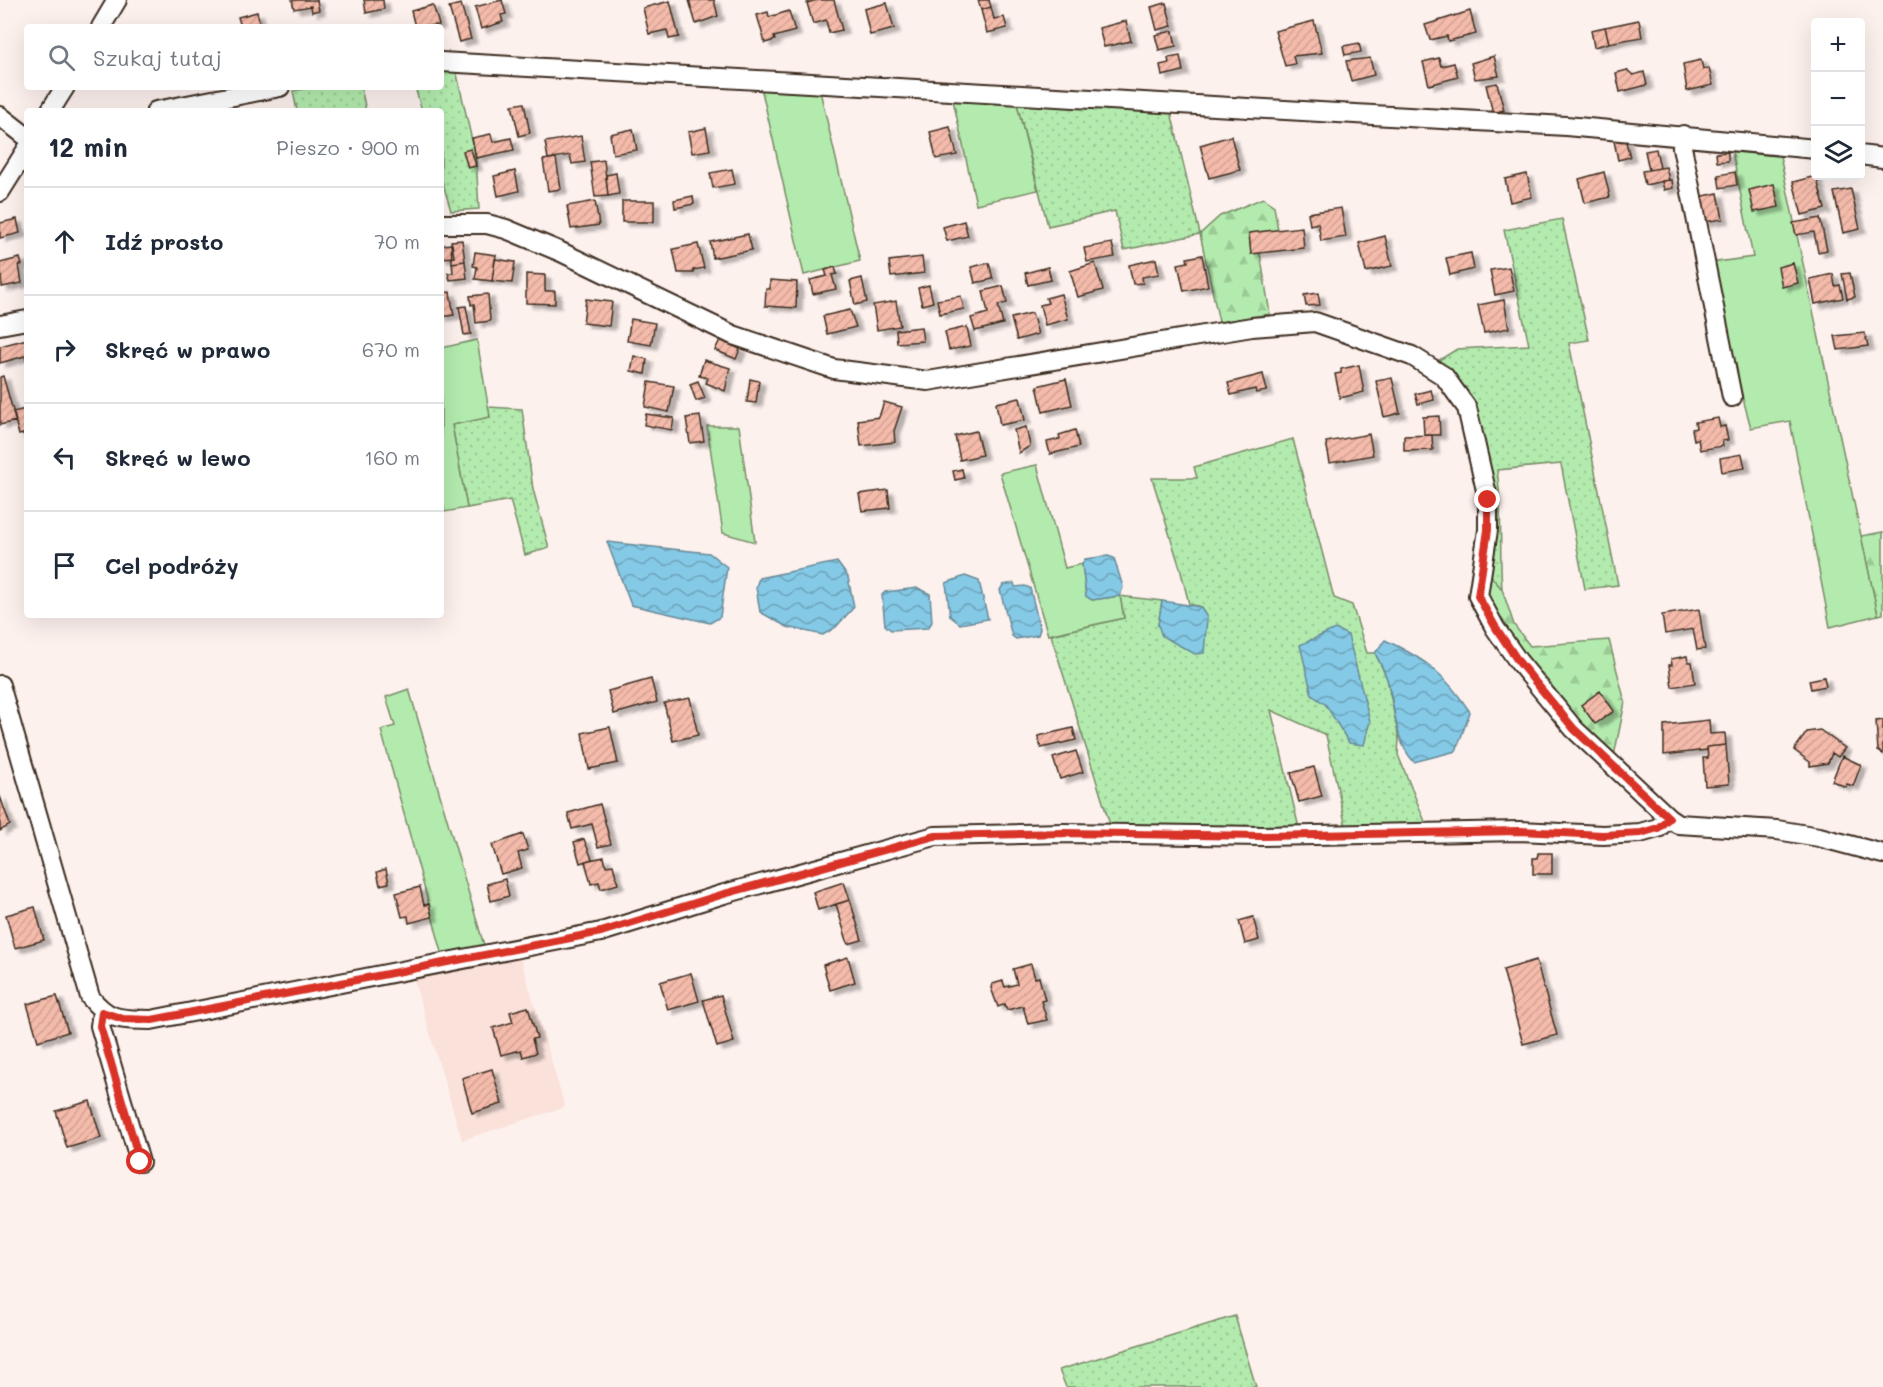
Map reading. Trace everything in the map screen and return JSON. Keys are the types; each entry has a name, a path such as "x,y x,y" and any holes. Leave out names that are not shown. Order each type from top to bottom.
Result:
{"street":[{"path":"103,24 117,0"},
{"path":"444,62 956,90 1683,135 1811,149"},
{"path":"52,108 62,90"},
{"path":"172,108 264,90"},
{"path":"0,116 24,135"},
{"path":"1683,135 1682,147 1732,397"},
{"path":"0,192 24,154"},
{"path":"1865,156 1883,158"},
{"path":"444,224 487,224 506,229 561,252 733,335 834,369 928,381 1252,327 1315,322 1412,356 1444,376 1467,408 1488,500 1488,530 1478,596 1518,661 1574,729 1678,824 1777,830 1808,835 1883,854"},
{"path":"0,325 24,321"},
{"path":"0,686 90,997 102,1012 123,1019 152,1020 601,932 758,884 935,836 1075,833 1262,836 1520,831 1603,835 1641,833 1658,828 1669,818"},
{"path":"102,1012 100,1026 140,1162"}],"shaded area":[{"path":"519,953 565,1107 462,1140 412,974"}],"green space":[{"path":"444,70 456,70 476,158 479,209 451,211 444,187 444,108 421,108 416,90 444,90"},
{"path":"761,87 820,91 860,261 804,275"},
{"path":"362,90 365,108 296,108 293,91"},
{"path":"953,100 1016,100 1038,190 976,204"},
{"path":"1016,100 1171,112 1200,234 1124,250 1115,211 1048,226"},
{"path":"1732,151 1780,156 1878,615 1830,627 1790,421 1751,428 1739,384 1731,368 1710,263 1753,257"},
{"path":"1263,198 1274,206 1278,230 1249,234 1251,254 1260,253 1270,314 1219,322 1200,234 1220,216"},
{"path":"1562,219 1589,340 1569,343 1618,585 1585,589 1561,464 1497,470 1502,589 1486,571 1479,437 1436,362 1457,349 1529,345 1504,230"},
{"path":"477,340 490,417 452,425 467,508 445,512 444,508 444,347"},
{"path":"488,407 522,409 533,489 549,548 525,555 510,500 467,508 452,425 490,417"},
{"path":"707,426 739,426 755,542 723,533"},
{"path":"1293,439 1334,598 1352,605 1367,653 1375,653 1387,678 1399,739 1398,755 1426,824 1346,827 1326,735 1271,710 1299,828 1111,828 1051,635 1124,618 1120,596 1162,601 1158,625 1201,607 1189,604 1152,478 1197,478 1194,467"},
{"path":"1037,465 1065,568 1082,564 1086,596 1092,600 1120,596 1124,618 1048,635 1000,473"},
{"path":"1883,532 1883,614 1878,615 1861,536"},
{"path":"1486,571 1502,589 1514,625 1530,646 1609,640 1625,702 1614,756 1578,725 1523,660 1485,596"},
{"path":"409,689 485,950 443,956 381,730 395,726 386,697"},
{"path":"1235,1316 1256,1387 1066,1387 1059,1370"}],"water":[{"path":"607,542 709,553 727,567 720,617 710,623 631,605"},
{"path":"1108,556 1114,558 1123,587 1120,596 1092,600 1086,596 1082,564 1085,559"},
{"path":"837,562 848,577 854,607 836,627 823,635 787,627 760,612 756,587 759,578"},
{"path":"965,576 979,581 988,619 960,624 950,616 946,583"},
{"path":"1014,583 1015,587 1030,588 1040,629 1038,635 1016,639 1012,636 1000,590 1003,585"},
{"path":"918,588 930,594 932,622 928,628 891,630 885,625 882,595 885,592"},
{"path":"1162,601 1201,607 1207,618 1204,653 1195,654 1162,636 1158,625"},
{"path":"1335,629 1348,635 1370,721 1364,745 1349,743 1326,705 1312,695 1300,645"},
{"path":"1385,640 1434,669 1470,712 1456,751 1414,762 1407,753 1396,722 1387,679 1375,653"}],"building":[{"path":"292,0 317,0 319,10 312,12 311,6 294,9"},
{"path":"364,0 383,0 384,9 366,13"},
{"path":"502,0 506,14 501,15 503,22 481,29 475,7"},
{"path":"689,0 714,0 718,16 696,24"},
{"path":"817,0 834,0 842,30 829,33 826,20 813,24 807,3"},
{"path":"978,0 989,0 991,7 981,10"},
{"path":"670,1 679,37 669,39 667,30 649,34 643,8"},
{"path":"887,3 894,29 870,35 864,9"},
{"path":"1166,3 1172,26 1157,30 1151,7"},
{"path":"461,4 471,39 459,42 449,7"},
{"path":"433,5 439,24 414,24 411,11"},
{"path":"991,7 994,19 1004,17 1007,28 987,33 981,10"},
{"path":"789,11 795,31 774,37 775,40 765,43 757,15 768,12 769,17"},
{"path":"1470,11 1476,34 1448,41 1447,36 1430,40 1425,25"},
{"path":"257,12 260,23 240,24 238,17"},
{"path":"1639,20 1642,37 1609,43 1605,27"},
{"path":"1126,21 1131,41 1104,47 1099,28"},
{"path":"1314,21 1322,53 1293,56 1295,64 1285,66 1275,31"},
{"path":"1605,27 1609,43 1594,47 1591,30"},
{"path":"1173,31 1176,46 1159,50 1155,35"},
{"path":"1359,43 1361,52 1345,55 1343,46"},
{"path":"1180,56 1183,71 1162,76 1160,65 1169,63 1168,58"},
{"path":"1494,56 1499,76 1475,79 1471,63"},
{"path":"1370,58 1374,75 1351,81 1346,61"},
{"path":"1439,58 1441,66 1454,63 1458,77 1429,85 1423,62"},
{"path":"1701,60 1703,69 1709,68 1713,85 1687,91 1683,64"},
{"path":"1627,70 1633,75 1644,72 1647,85 1620,92 1616,73"},
{"path":"1497,83 1504,110 1493,113 1486,85"},
{"path":"524,103 530,133 519,136 512,105"},
{"path":"950,127 957,155 936,159 930,132"},
{"path":"706,128 710,150 692,153 688,132"},
{"path":"633,129 637,150 613,154 610,134"},
{"path":"491,134 493,142 511,138 514,150 476,158 472,138"},
{"path":"581,136 585,162 572,164 570,155 548,159 545,142"},
{"path":"1231,136 1240,170 1209,178 1200,145"},
{"path":"1625,138 1630,157 1618,160 1614,141"},
{"path":"471,149 476,166 468,168 463,151"},
{"path":"1656,149 1660,168 1649,170 1645,151"},
{"path":"1728,152 1728,161 1717,162 1716,153"},
{"path":"556,158 561,189 548,191 543,160"},
{"path":"604,160 608,196 595,197 590,162"},
{"path":"1666,167 1669,180 1645,185 1642,171"},
{"path":"732,169 735,184 713,188 710,173"},
{"path":"515,171 519,191 498,196 494,176"},
{"path":"1604,172 1610,197 1585,203 1579,179"},
{"path":"1735,172 1737,185 1720,188 1718,175"},
{"path":"616,173 619,194 608,196 606,175"},
{"path":"1527,174 1532,197 1510,202 1505,179"},
{"path":"1811,177 1811,180 1817,180 1825,209 1802,215 1793,182"},
{"path":"1672,180 1673,188 1664,190 1662,181"},
{"path":"1774,184 1779,207 1754,212 1749,190"},
{"path":"1851,189 1860,229 1843,233 1834,192"},
{"path":"1718,193 1723,219 1704,222 1699,197"},
{"path":"693,196 694,204 675,208 674,200"},
{"path":"595,201 599,225 571,229 567,206"},
{"path":"622,201 654,201 654,222 622,222"},
{"path":"1341,208 1346,237 1321,241 1318,223 1310,225 1308,213"},
{"path":"1820,218 1827,250 1818,252 1814,232 1796,235 1793,223"},
{"path":"17,219 20,233 0,238 0,223"},
{"path":"964,221 968,236 947,241 943,227"},
{"path":"1302,227 1304,248 1251,254 1249,233"},
{"path":"748,234 752,250 713,258 710,242"},
{"path":"1385,236 1392,266 1366,272 1359,243"},
{"path":"462,240 465,261 452,263 451,241"},
{"path":"1112,243 1115,257 1087,262 1084,248"},
{"path":"452,244 454,257 444,258 444,245"},
{"path":"698,244 704,268 693,270 694,273 678,273 673,249"},
{"path":"475,252 496,255 492,281 475,279 477,267 473,266"},
{"path":"1471,253 1474,269 1450,275 1446,258"},
{"path":"1202,255 1208,286 1184,291 1178,264 1188,262 1187,258"},
{"path":"922,257 924,273 891,277 889,261"},
{"path":"20,258 22,283 2,287 0,263"},
{"path":"495,259 515,262 512,283 492,281"},
{"path":"1156,259 1159,274 1142,277 1143,283 1133,284 1129,265"},
{"path":"465,261 467,278 450,280 448,273 453,273 452,263"},
{"path":"989,263 993,279 975,283 971,267"},
{"path":"1095,263 1103,290 1078,297 1070,271"},
{"path":"1793,263 1798,283 1782,287 1778,267"},
{"path":"835,267 837,274 832,275 836,289 813,294 810,280 827,276 825,270"},
{"path":"1048,267 1051,280 1028,285 1025,273"},
{"path":"1509,267 1514,291 1495,295 1490,270"},
{"path":"1850,273 1855,297 1847,299 1842,274"},
{"path":"526,274 545,275 545,291 555,291 555,304 526,303"},
{"path":"1833,274 1835,286 1840,285 1843,298 1815,304 1810,279"},
{"path":"862,278 867,302 855,305 850,281"},
{"path":"770,280 797,282 796,308 765,306 766,289 770,289"},
{"path":"929,285 933,302 922,305 918,288"},
{"path":"1003,286 1007,303 998,305 1003,324 975,331 971,318 988,313 983,291"},
{"path":"450,292 454,315 444,317 444,293"},
{"path":"1318,293 1320,305 1306,306 1304,295"},
{"path":"488,294 490,321 476,323 474,304 471,305 470,296"},
{"path":"1061,294 1068,319 1045,325 1040,305 1048,303 1046,298"},
{"path":"961,296 964,309 940,314 937,300"},
{"path":"586,299 612,302 609,326 583,323"},
{"path":"1504,300 1509,328 1484,333 1478,305"},
{"path":"896,301 900,326 877,330 873,305"},
{"path":"466,306 471,334 464,335 459,307"},
{"path":"850,310 856,327 827,334 823,316"},
{"path":"1032,313 1038,334 1017,340 1011,318"},
{"path":"631,319 655,323 651,345 627,341"},
{"path":"921,327 923,341 897,343 896,330"},
{"path":"967,327 971,346 949,350 945,332"},
{"path":"1865,333 1868,346 1838,350 1835,336"},
{"path":"24,340 24,356 0,363 0,346"},
{"path":"720,340 740,349 736,359 715,350"},
{"path":"634,356 647,359 645,374 631,371"},
{"path":"704,360 730,368 725,391 706,383 708,378 699,376"},
{"path":"1359,365 1364,392 1340,398 1335,374 1341,373 1341,369"},
{"path":"1263,374 1267,391 1256,393 1255,389 1231,395 1228,383"},
{"path":"3,376 16,421 0,425 0,377"},
{"path":"1392,378 1400,413 1384,417 1376,381"},
{"path":"750,379 759,381 756,403 747,402"},
{"path":"1066,379 1072,405 1043,412 1037,386"},
{"path":"698,381 705,398 696,401 690,384"},
{"path":"649,382 674,386 669,412 645,407"},
{"path":"1431,390 1434,400 1418,404 1415,394"},
{"path":"1020,398 1025,420 1000,425 996,403"},
{"path":"884,402 902,407 894,431 895,442 861,446 858,420 879,417"},
{"path":"24,409 24,434 19,435 13,412"},
{"path":"646,414 674,418 672,430 644,425"},
{"path":"700,416 704,441 690,443 686,418"},
{"path":"1439,416 1440,435 1424,435 1423,417"},
{"path":"1718,418 1720,427 1725,426 1728,440 1722,441 1723,446 1700,450 1698,439 1694,440 1692,429 1696,428 1695,422"},
{"path":"1026,427 1030,446 1019,453 1014,430"},
{"path":"1075,430 1079,447 1050,454 1047,442 1060,439 1059,435"},
{"path":"976,431 982,455 960,460 955,436"},
{"path":"1369,434 1373,455 1330,463 1326,442"},
{"path":"1432,435 1433,450 1404,451 1404,436"},
{"path":"1742,454 1745,468 1722,472 1720,458"},
{"path":"962,469 964,478 955,480 953,471"},
{"path":"888,490 890,508 862,511 859,494"},
{"path":"1699,609 1705,649 1697,650 1693,629 1665,634 1662,615"},
{"path":"1687,656 1688,662 1692,662 1695,683 1672,687 1669,665 1672,665 1671,659"},
{"path":"1824,677 1826,686 1811,689 1809,680"},
{"path":"651,679 657,702 614,714 608,691"},
{"path":"1600,691 1614,711 1595,724 1581,705"},
{"path":"690,698 698,735 673,741 664,703"},
{"path":"1709,720 1710,734 1725,733 1726,745 1707,747 1707,750 1664,755 1664,725"},
{"path":"1883,720 1883,754 1878,751 1876,721"},
{"path":"610,727 618,763 589,769 582,733"},
{"path":"1073,728 1076,740 1041,748 1038,736"},
{"path":"1820,730 1845,748 1838,757 1832,753 1828,763 1810,766 1810,762 1794,750 1807,732"},
{"path":"1726,745 1729,784 1705,786 1703,758 1708,758 1707,747"},
{"path":"1076,751 1083,772 1060,779 1053,758"},
{"path":"1842,756 1861,765 1853,786 1847,784 1846,787 1832,781"},
{"path":"1314,767 1322,796 1299,802 1291,773"},
{"path":"0,796 10,825 0,831"},
{"path":"600,804 611,844 598,847 592,824 572,829 568,813"},
{"path":"523,834 528,850 518,853 522,868 501,874 492,845"},
{"path":"584,839 592,859 580,863 574,842"},
{"path":"1538,853 1552,853 1552,874 1533,874 1533,858 1537,858"},
{"path":"604,857 606,866 613,865 618,884 601,889 599,882 591,884 585,861"},
{"path":"386,869 389,883 380,885 377,872"},
{"path":"505,879 509,896 491,901 487,884"},
{"path":"844,882 850,900 818,910 813,892"},
{"path":"420,887 424,905 429,904 432,917 409,923 408,916 402,917 396,893"},
{"path":"850,900 862,940 848,944 836,904"},
{"path":"35,907 44,940 15,948 6,915"},
{"path":"1253,917 1259,940 1245,944 1239,921"},
{"path":"848,957 855,982 830,990 823,965"},
{"path":"1536,960 1557,1035 1523,1044 1503,970"},
{"path":"1031,964 1035,978 1039,977 1045,1000 1041,1001 1047,1020 1028,1024 1023,1006 1007,1010 1005,1004 998,1007 991,988 992,984 1003,981 1005,987 1017,984 1013,969"},
{"path":"691,973 699,1001 668,1010 660,982"},
{"path":"721,995 734,1042 717,1047 703,1000"},
{"path":"57,996 68,1032 38,1041 27,1004"},
{"path":"528,1007 537,1038 532,1039 536,1053 523,1057 521,1050 501,1055 493,1028 513,1022 510,1012"},
{"path":"492,1069 502,1104 472,1113 462,1078"},
{"path":"90,1101 101,1138 67,1148 56,1111"}],"route":[{"path":"140,1162 100,1026 102,1012 123,1019 152,1020 601,932 724,894 917,839 935,836 1063,833 1262,836 1520,831 1603,835 1641,833 1658,828 1669,818 1574,729 1518,661 1478,596 1480,567 1488,530 1488,500"}]}
